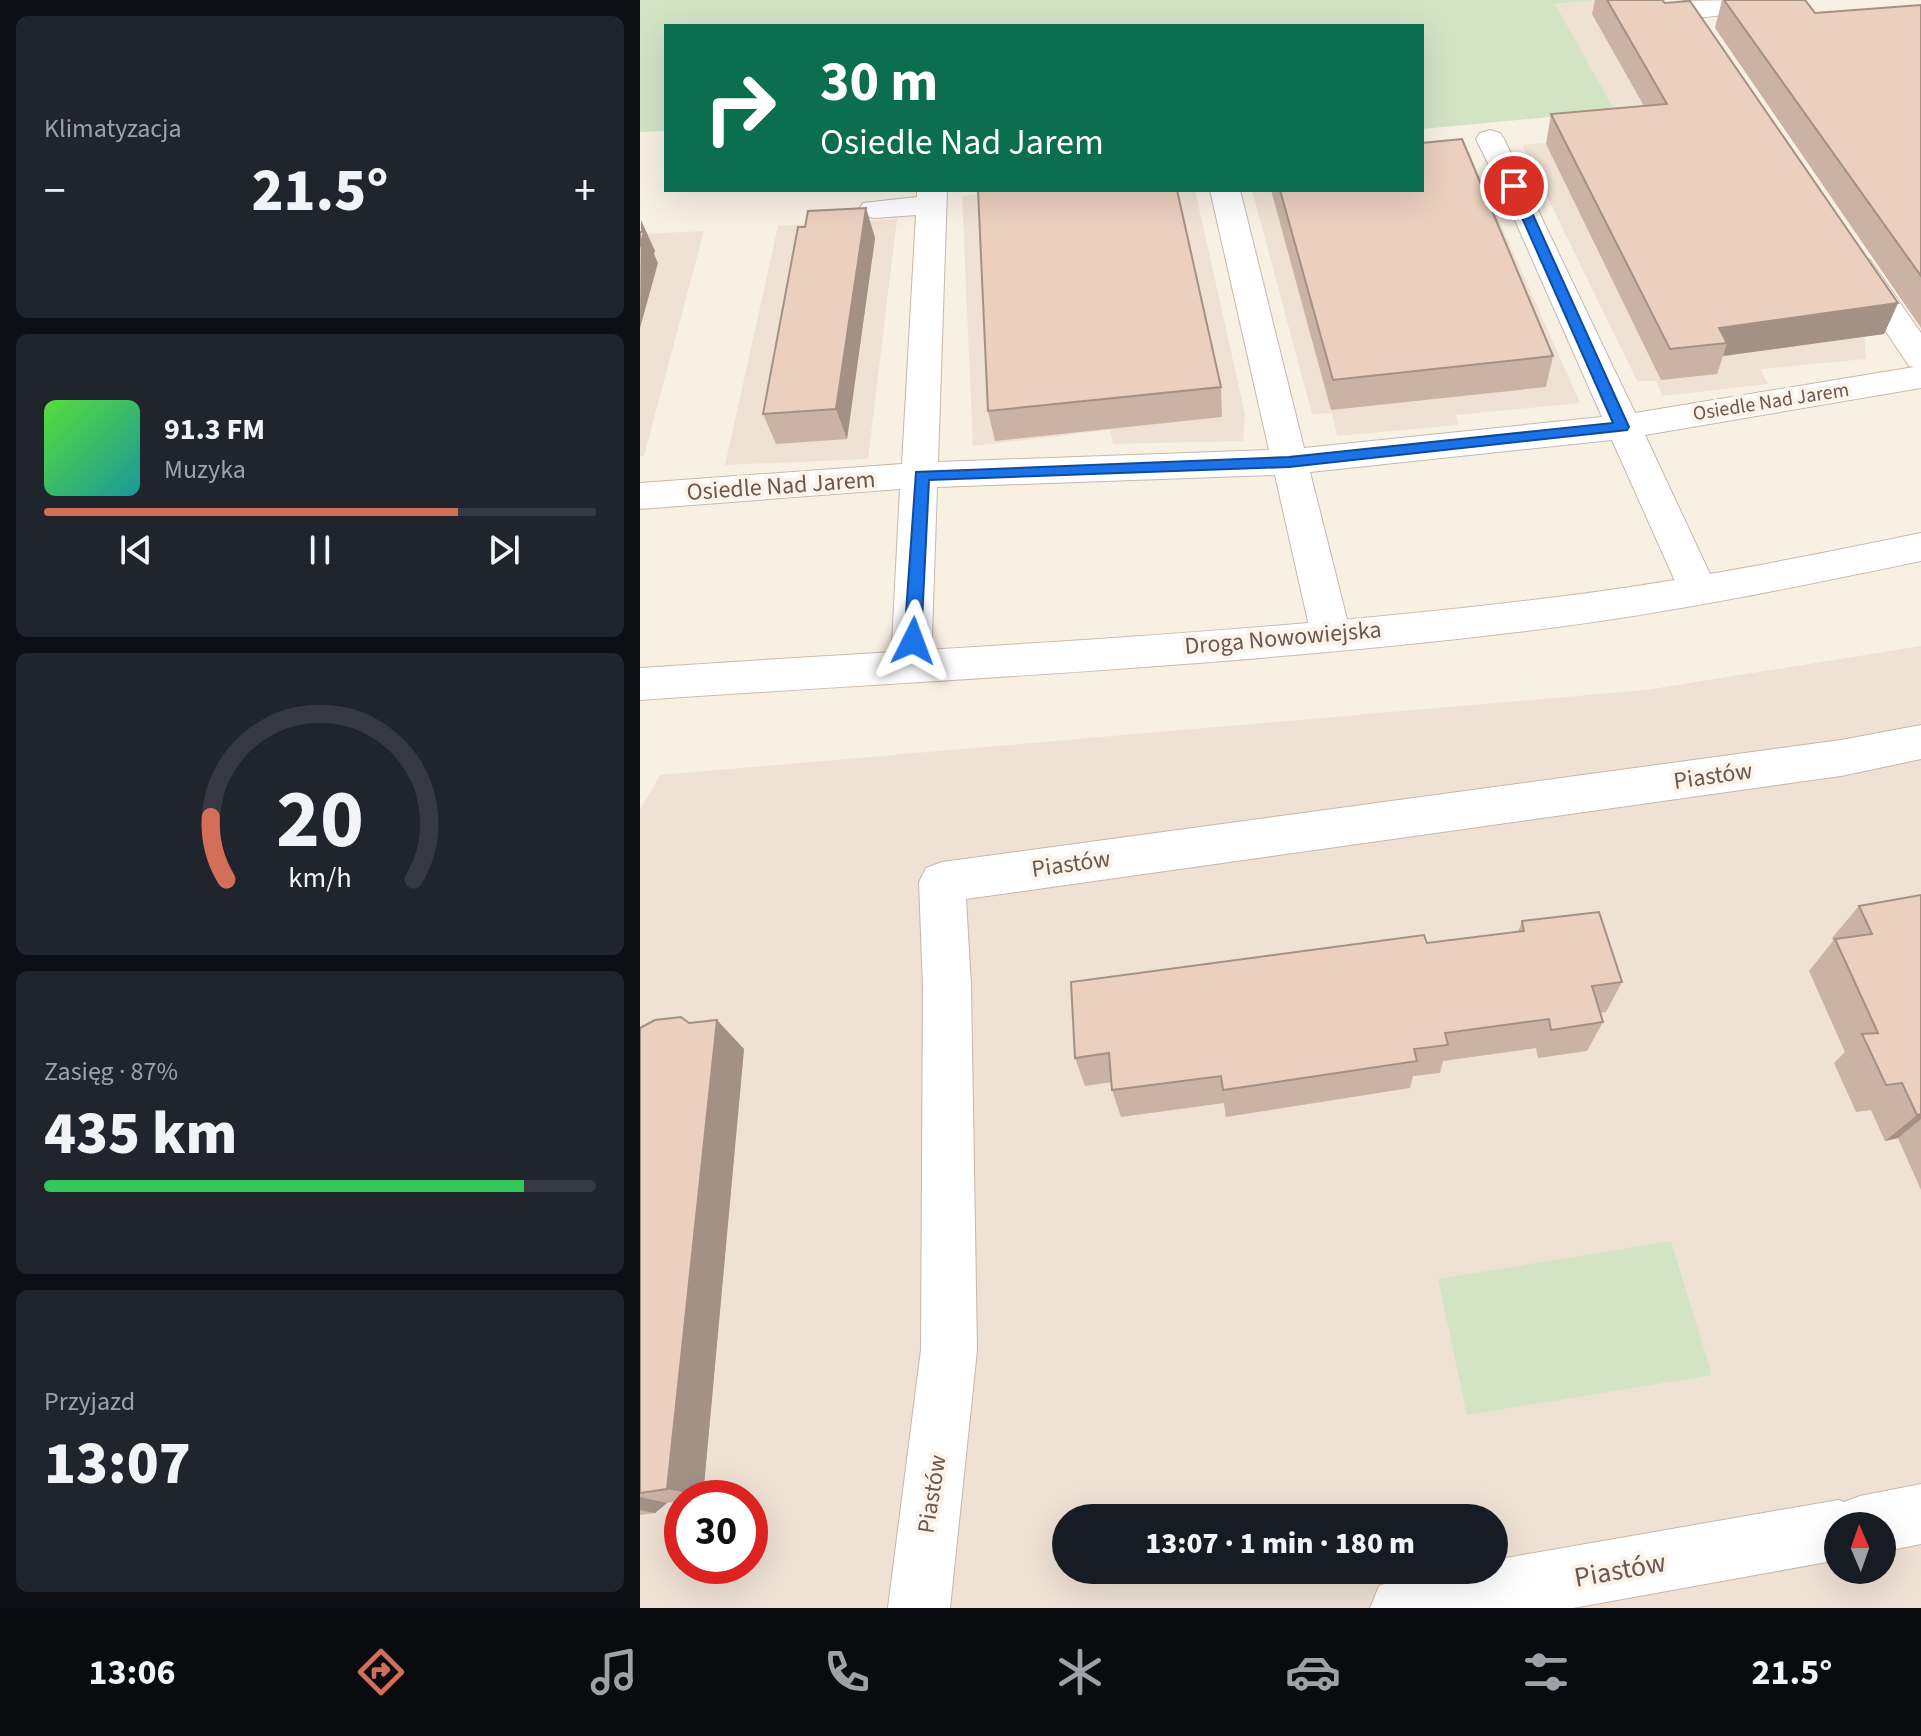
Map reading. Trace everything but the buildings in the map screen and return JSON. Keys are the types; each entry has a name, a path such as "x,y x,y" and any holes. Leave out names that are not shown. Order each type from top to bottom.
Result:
{"street":[{"path":"1681,5 1735,5"},
{"path":"1681,5 1701,35"},
{"path":"1488,139 1521,200 1697,589"},
{"path":"1225,192 1331,635"},
{"path":"874,209 932,198 911,664"},
{"path":"1840,239 1921,358"},
{"name":"Osiedle Nad Jarem","path":"640,496 921,475 1289,462 1622,427 1921,377"},
{"name":"Droga Nowowiejska","path":"640,684 1331,635 1560,611 1784,576 1921,547"},
{"name":"Piastów","path":"919,1608 949,1350 947,986 942,882 1841,758 1921,742"},
{"path":"1896,1519 1921,1514"},
{"name":"Piastów","path":"1401,1608 1824,1532"}],"shaded area":[{"path":"1597,0 1719,102 1615,111 1554,4"},
{"path":"1734,125 1863,321 1866,359 1760,369 1768,384 1663,396 1656,381 1637,381 1522,145"},
{"path":"1469,152 1580,403 1456,415 1458,425 1337,436 1332,413 1312,414 1253,192 1424,192 1424,156"},
{"path":"1003,192 1195,192 1245,414 1243,441 1113,444 1110,430 973,446 962,196"},
{"path":"897,219 868,459 725,465 778,226"},
{"path":"704,231 644,456 640,456 640,234"},
{"path":"1921,646 1921,1608 640,1608 640,810 660,775 1646,690"}],"green space":[{"path":"640,0 1597,0 1555,4 1615,111 1424,129 1424,24 664,24 664,131 640,132"},
{"path":"1671,1241 1712,1375 1467,1415 1438,1279"}],"route":[{"path":"913,641 921,475 1289,462 1622,427 1514,186"}]}
